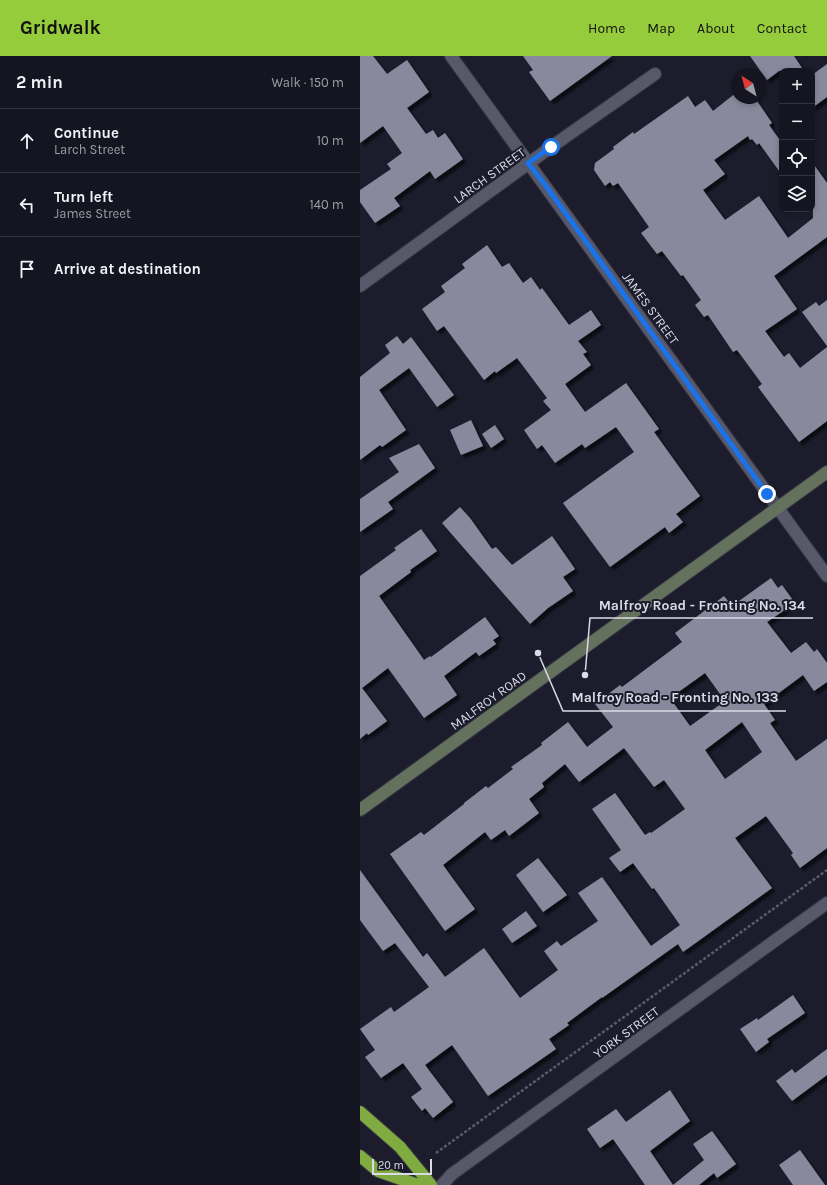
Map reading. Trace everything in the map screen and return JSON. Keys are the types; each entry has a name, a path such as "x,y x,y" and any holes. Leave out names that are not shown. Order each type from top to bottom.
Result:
{"highway":[{"path":"360,1112 400,1147 431,1185"},
{"path":"360,1156 378,1171 418,1185"}],"main road":[{"name":"MALFROY ROAD","path":"360,810 827,472"}],"street":[{"name":"JAMES STREET","path":"451,56 528,163 551,192 827,576"},
{"name":"LARCH STREET","path":"360,286 528,163 655,74"},
{"name":"YORK STREET","path":"442,1185 452,1174 827,903"}],"path":[{"path":"436,1153 827,870"}],"building":[{"path":"360,56 373,56 387,74 407,60 429,92 407,108 426,134 433,130 438,138 445,133 463,159 435,179 430,171 394,198 400,206 375,223 360,202 360,190 391,169 387,164 402,153 383,126 360,143"},
{"path":"523,56 612,56 550,101 529,72 533,70"},
{"path":"750,56 794,56 802,68 779,68 779,71 767,80 767,68 758,68"},
{"path":"827,64 827,97 815,106 815,104 815,73"},
{"path":"688,96 695,107 705,100 713,111 731,97 731,104 759,104 772,123 769,125 779,139 779,171 759,143 757,145 752,139 750,140 748,136 714,160 725,174 703,190 725,220 759,196 788,238 813,218 813,212 815,212 815,166 827,183 827,237 774,276 797,309 765,331 784,357 789,353 800,368 827,347 827,421 799,442 758,387 762,384 737,350 733,352 708,315 704,317 695,305 701,300 683,275 681,276 662,251 657,254 641,233 649,227 618,183 613,186 610,182 605,186 594,170 595,163 614,149 613,147"},
{"path":"487,245 502,267 509,263 523,283 531,277 540,290 542,288 569,325 591,310 601,325 578,341 587,352 583,354 591,365 565,384 585,412 626,383 659,429 654,432 700,496 676,514 683,522 669,533 665,527 610,567 563,503 634,452 616,427 585,448 582,444 555,463 542,445 537,449 524,430 551,410 543,401 547,398 517,358 496,373 495,371 484,380 444,326 437,331 422,309 445,292 441,286 465,268 462,264"},
{"path":"827,300 827,346 802,312 816,302 819,306"},
{"path":"397,336 403,344 411,337 454,395 437,407 409,368 379,390 406,430 382,447 380,445 360,460 360,377 390,353 385,345"},
{"path":"471,420 483,446 461,455 450,430"},
{"path":"495,425 504,439 491,448 482,434"},
{"path":"419,444 435,468 388,502 393,509 360,532 360,499 399,472 389,458"},
{"path":"460,507 470,518 492,549 496,547 512,565 552,536 575,569 563,577 573,591 548,608 530,624 442,523"},
{"path":"421,529 437,551 410,570 411,572 379,596 424,660 430,656 431,657 485,617 499,636 493,640 496,644 479,656 476,652 444,676 457,695 424,718 388,668 362,688 387,721 360,739 360,576 396,550 394,548"},
{"path":"771,578 778,588 782,585 795,603 767,622 791,653 806,642 814,652 817,649 827,663 827,682 814,691 803,675 764,704 775,720 770,723 796,761 827,739 827,848 800,868 791,855 793,853 766,816 735,838 772,888 683,952 678,944 602,997 567,1023 569,1025 549,1039 556,1049 488,1096 452,1045 425,1065 453,1102 433,1118 425,1108 422,1111 411,1097 422,1089 403,1063 381,1078 365,1057 375,1050 360,1029 391,1007 394,1012 429,987 395,943 383,951 360,920 360,870 423,957 427,953 445,977 484,948 520,998 558,970 544,951 557,941 561,946 598,921 578,893 602,877 651,946 680,925 654,888 652,889 633,863 620,872 609,858 621,850 592,809 615,793 645,835 650,832 651,833 685,809 664,780 654,787 624,748 579,782 565,764 542,783 544,787 529,799 539,813 509,836 505,830 491,840 485,832 443,865 475,909 445,931 390,854 421,832 424,835 486,786 488,788 513,769 511,767 542,745 541,743 568,722 587,747 613,727 595,704 620,685 622,687 682,642 675,633 724,596 732,606","holes":["705,673 725,701 690,726 670,698","742,722 762,752 725,779 705,750"]},
{"path":"538,858 567,895 543,912 516,875"},
{"path":"526,911 537,926 512,943 502,929"},
{"path":"793,995 805,1013 767,1039 769,1042 756,1052 740,1029 757,1018 758,1020"},
{"path":"827,1049 827,1075 792,1101 776,1081 792,1069 795,1073"},
{"path":"670,1090 690,1121 650,1151 673,1185 645,1185 613,1139 600,1148 587,1129 616,1109 626,1122"},
{"path":"712,1131 736,1164 717,1178 714,1173 699,1185 673,1185 704,1160 693,1144"},
{"path":"800,1150 825,1185 793,1185 779,1165"}],"place":[{"name":"Malfroy Road - Fronting No. 133","path":"538,653"},
{"name":"Malfroy Road - Fronting No. 134","path":"585,675"}],"route":[{"path":"551,147 528,163 767,494"}]}
